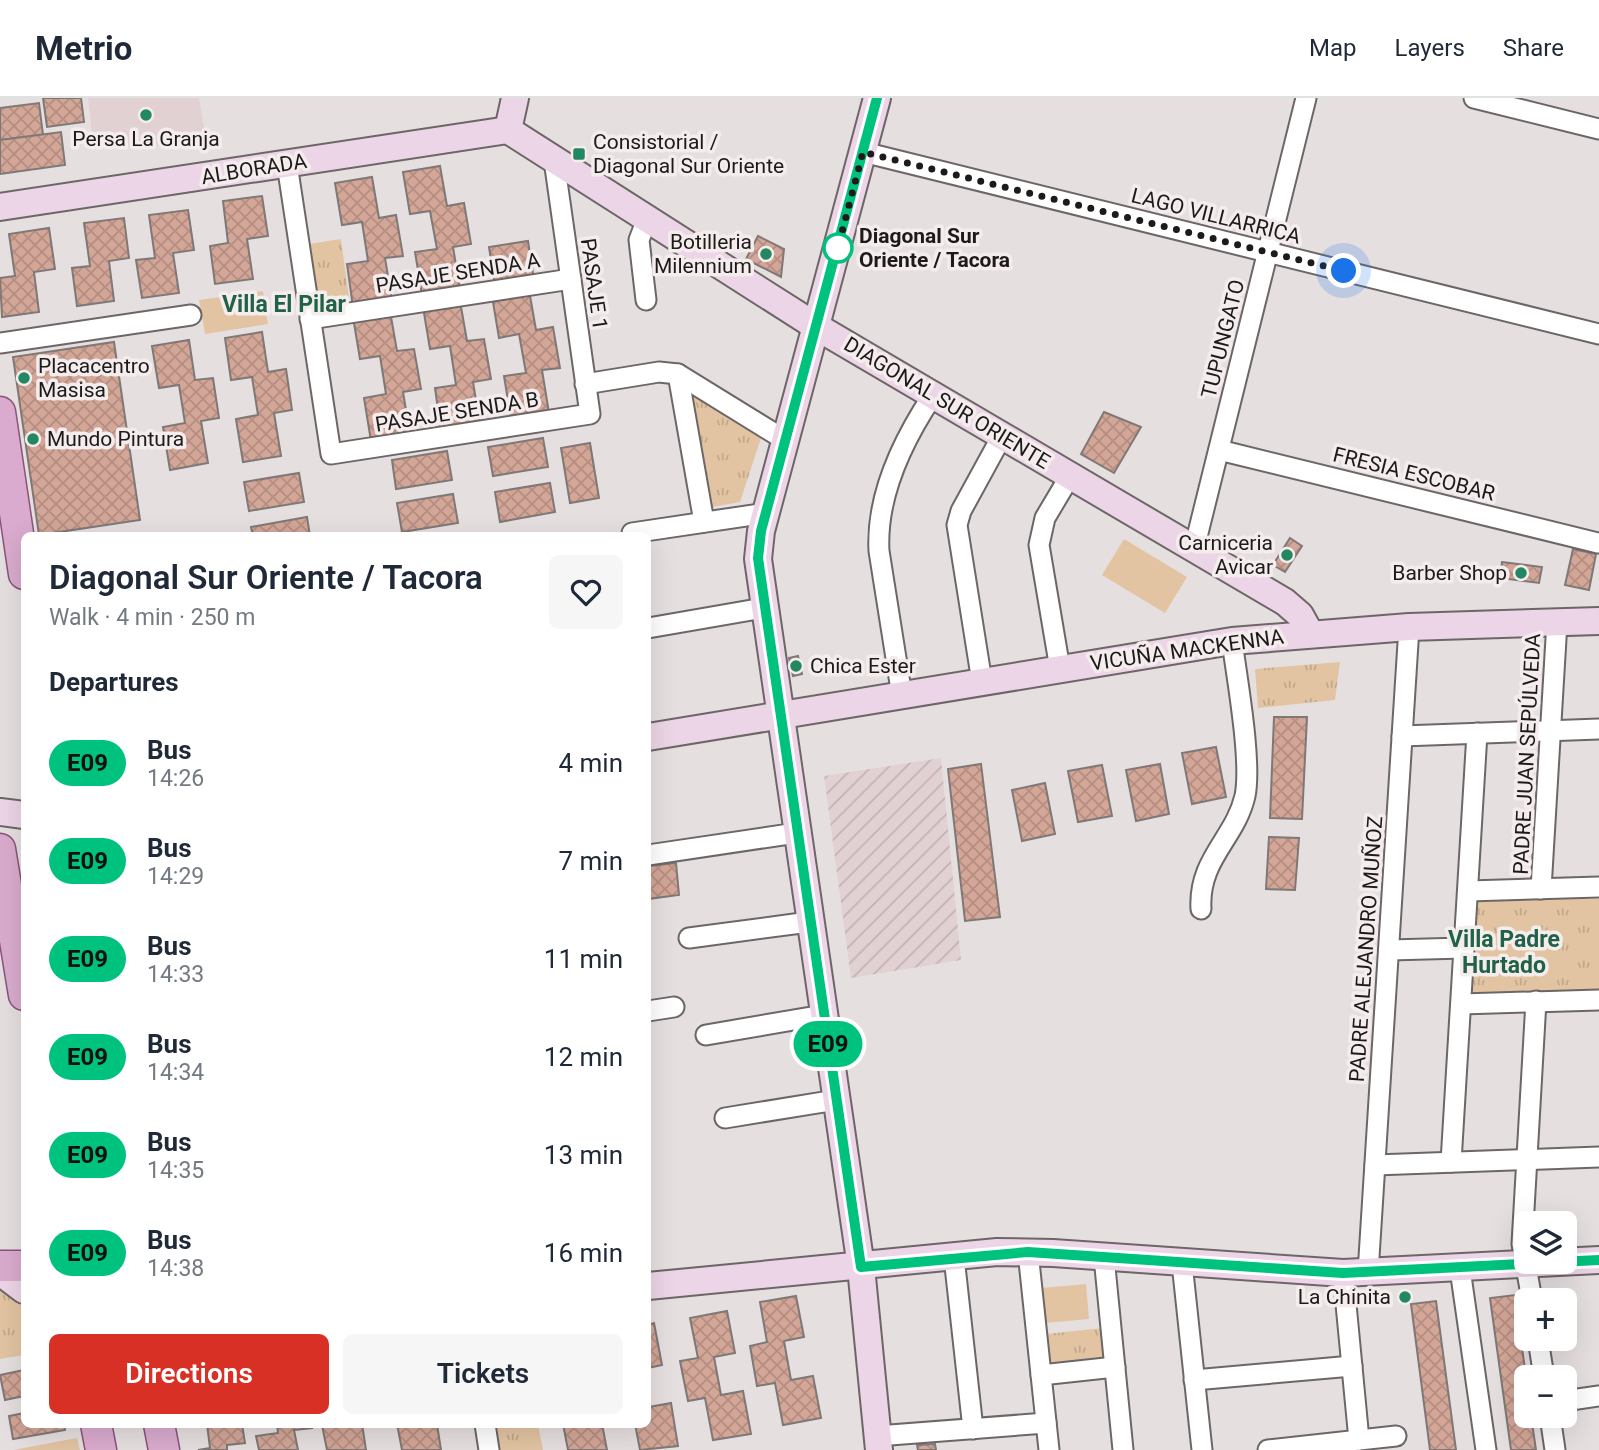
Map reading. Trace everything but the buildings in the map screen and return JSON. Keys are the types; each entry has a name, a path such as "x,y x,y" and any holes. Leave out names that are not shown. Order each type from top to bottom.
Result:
{"main road":[{"path":"0,412 21,554"},
{"path":"0,849 21,977"},
{"path":"0,1266 21,1266"},
{"path":"97,1428 101,1450"},
{"path":"160,1428 164,1450"}],"street":[{"path":"508,130 516,98"},
{"path":"877,98 766,513 758,558 763,608 861,1267 878,1443 973,1429 1046,1423"},
{"name":"TUPUNGATO","path":"1194,549 1306,98"},
{"path":"1474,98 1599,130"},
{"name":"DIAGONAL SUR ORIENTE","path":"508,130 817,327 1293,607 1310,633"},
{"name":"ALBORADA","path":"0,207 508,130"},
{"name":"LAGO VILLARRICA","path":"863,152 1599,334"},
{"name":"PASAJE 1","path":"554,160 590,414"},
{"path":"286,164 310,318"},
{"path":"646,300 639,240 647,219"},
{"name":"PASAJE SENDA A","path":"310,318 571,279"},
{"path":"0,343 191,315"},
{"name":"PASAJE SENDA B","path":"310,318 331,454 590,414"},
{"path":"585,384 659,372 678,374 785,440"},
{"path":"678,374 704,522"},
{"path":"902,696 879,531 903,443 933,395"},
{"path":"982,682 957,525 1002,436"},
{"name":"FRESIA ESCOBAR","path":"1219,450 1598,543"},
{"path":"1060,669 1039,545 1045,518 1070,476"},
{"path":"639,532 766,513"},
{"path":"651,627 763,608"},
{"name":"VICUÑA MACKENNA","path":"651,737 1232,641 1409,627 1599,621"},
{"name":"PADRE JUAN SEPÚLVEDA","path":"1541,889 1558,622"},
{"name":"PADRE ALEJANDRO MUÑOZ","path":"1359,1440 1352,1366 1356,1273 1375,1165 1409,627"},
{"path":"1201,909 1205,872 1236,819 1247,785 1232,641"},
{"path":"1402,736 1599,729"},
{"path":"1451,1162 1477,733"},
{"path":"0,812 21,815"},
{"path":"651,855 796,833"},
{"path":"1468,891 1599,887"},
{"path":"689,938 810,922"},
{"path":"1389,950 1464,948"},
{"path":"1461,1004 1599,1000"},
{"path":"1524,1211 1536,1001"},
{"path":"651,1011 674,1007"},
{"path":"706,1035 823,1015"},
{"path":"725,1118 836,1100"},
{"path":"1375,1165 1599,1157"},
{"path":"651,1286 1028,1252 1356,1273 1514,1265"},
{"path":"1028,1252 1049,1450"},
{"path":"954,1257 973,1429"},
{"path":"1104,1257 1124,1450"},
{"path":"1577,1261 1599,1260"},
{"path":"1182,1263 1202,1450"},
{"path":"1460,1269 1486,1450"},
{"path":"0,1272 21,1288"},
{"path":"1194,1380 1352,1366"},
{"path":"1041,1375 1115,1367"},
{"path":"1577,1399 1599,1396"},
{"path":"486,1428 489,1450"},
{"path":"1552,1428 1555,1450"},
{"path":"1268,1450 1396,1437"}],"shaded area":[{"name":"Persa La Granja","path":"88,98 199,98 206,139 132,150 110,131 92,133"},
{"path":"941,758 961,960 851,978 824,776"}],"green space":[{"path":"341,239 351,313 320,318 309,244"},
{"path":"263,291 268,324 205,334 199,300"},
{"path":"684,385 763,432 740,502 706,508"},
{"path":"1124,539 1187,577 1165,613 1102,575"},
{"path":"1340,662 1335,700 1258,708 1255,669"},
{"path":"1599,899 1599,992 1468,999 1471,900"},
{"path":"0,1281 21,1298 21,1356 0,1359"},
{"path":"1086,1284 1089,1319 1045,1323 1042,1288"},
{"path":"1103,1328 1107,1364 1049,1370 1046,1334"},
{"path":"491,1428 539,1428 543,1450 495,1450"},
{"path":"77,1438 80,1450 13,1450"}],"bus line":[{"name":"E09","path":"877,98 761,531 758,558 763,608 861,1267 997,1252 1343,1273 1599,1260"}],"place":[{"name":"Persa La Granja","path":"146,115"},
{"name":"Consistorial / Diagonal Sur Oriente","path":"579,154"},
{"name":"Diagonal Sur Oriente / Tacora","path":"838,248"},
{"name":"Botilleria Milennium","path":"766,254"},
{"name":"Placacentro Masisa","path":"24,378"},
{"name":"Mundo Pintura","path":"33,439"},
{"name":"Carniceria Avicar","path":"1287,555"},
{"name":"Barber Shop","path":"1521,573"},
{"name":"Chica Ester","path":"796,666"},
{"name":"La Chinita","path":"1405,1297"}],"district":[{"name":"Villa El Pilar","path":"284,304"},
{"name":"Villa Padre Hurtado","path":"1504,952"}],"route":[{"path":"838,248 837,251 863,152 1344,271"}]}
